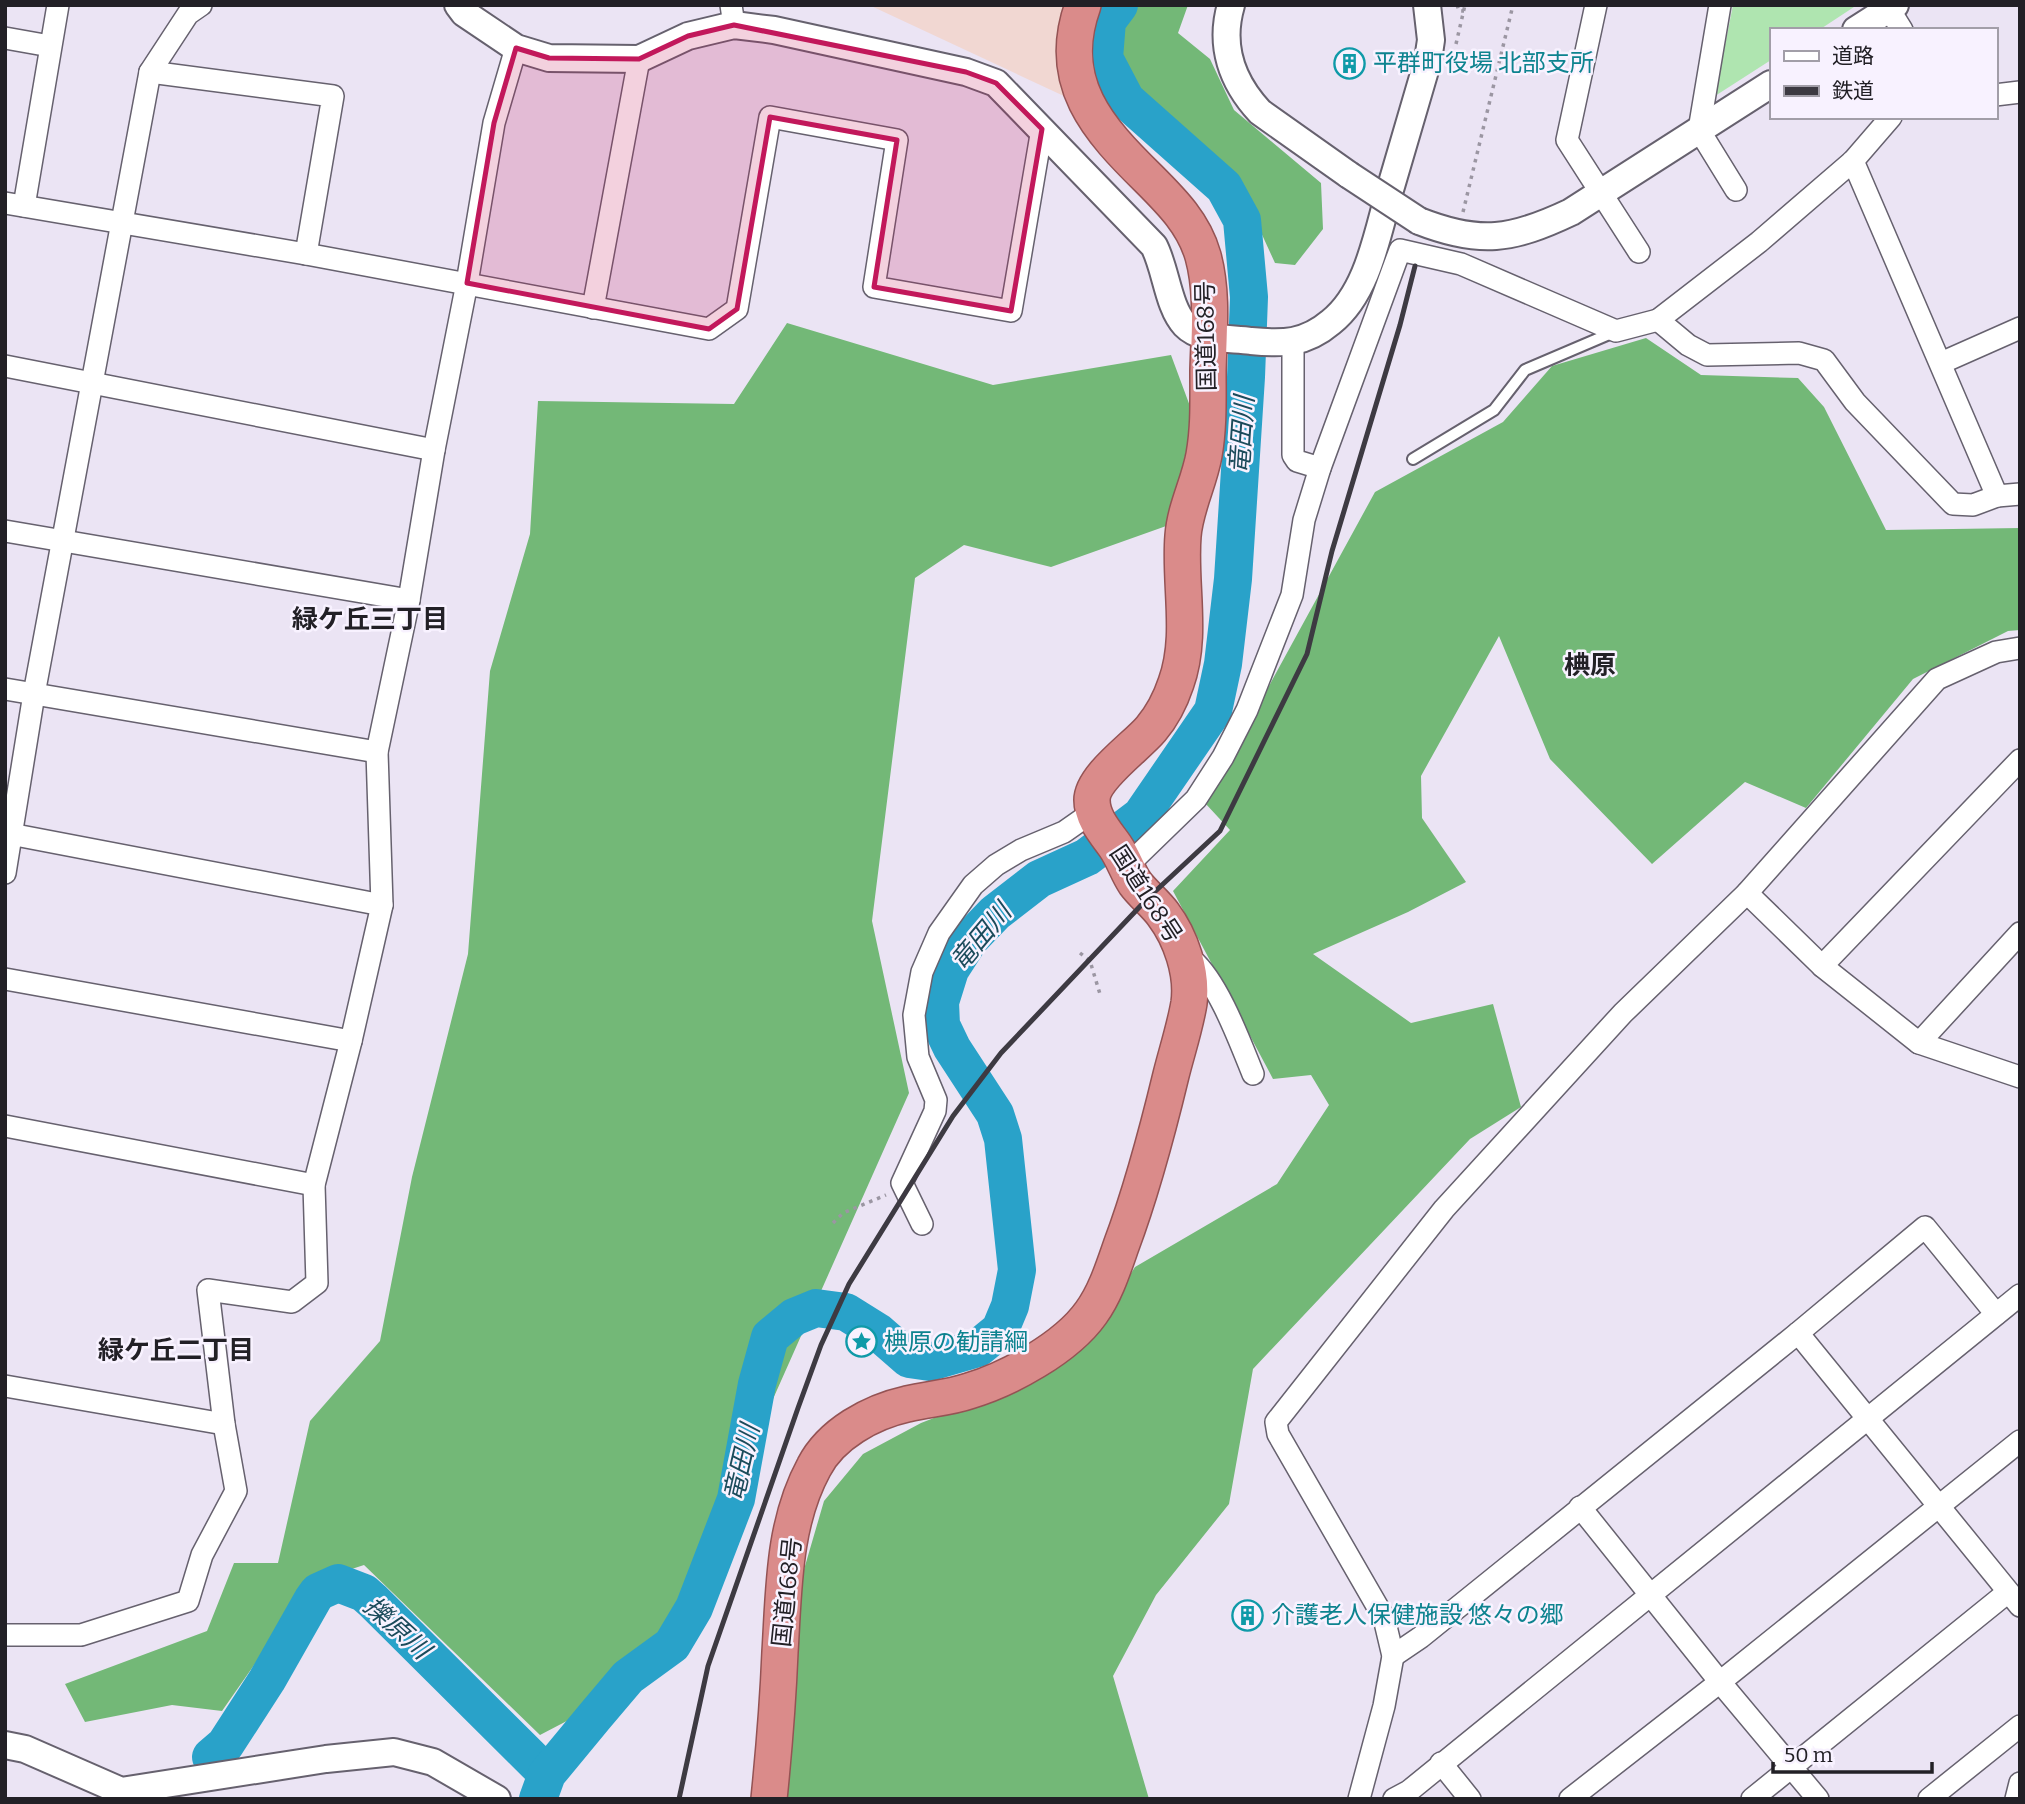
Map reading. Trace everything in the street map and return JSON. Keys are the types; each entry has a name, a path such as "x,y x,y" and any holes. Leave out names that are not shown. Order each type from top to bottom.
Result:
{"highway":[{"name":"国道168号","path":"769,1799 776,1738 785,1555 800,1499 816,1463 841,1435 869,1417 900,1405 969,1391 1013,1372 1067,1341 1093,1311 1111,1273 1133,1214 1159,1125 1189,1000 1185,960 1172,929 1163,913 1136,885 1124,858 1095,815 1091,803 1093,790 1153,726 1176,684 1182,663 1184,521 1203,461 1218,337 1202,254 1191,228 1177,207 1098,125 1083,95 1076,70 1074,41 1083,5"}],"street":[{"path":"58,5 15,204 306,254 709,329 737,309 770,117 897,140 874,286 1011,311 1042,129"},
{"path":"5,873 9,834 34,694 150,72 188,14 201,5"},
{"path":"458,5 464,13 516,48 550,58 639,59 732,15 774,30 966,72 996,83 1154,246 1184,324 1194,332 1218,337 1286,343 1331,322 1346,306 1366,268 1428,60 1431,40 1427,5"},
{"path":"1231,5 1225,31 1227,54 1240,86 1260,112 1419,221 1458,234 1480,237 1508,236 1540,227 1601,194 1770,85"},
{"path":"1596,5 1567,140 1639,252"},
{"path":"1720,5 1699,130 1736,190"},
{"path":"1861,28 1895,15"},
{"path":"5,38 50,46"},
{"path":"5,1635 80,1635 188,1601 202,1555 236,1491 224,1424 208,1290 292,1302 317,1283 314,1185 382,905 377,752 409,600 494,123 516,48"},
{"path":"593,309 639,59"},
{"path":"150,72 333,96 306,254"},
{"path":"1997,95 2020,92"},
{"path":"1124,858 1196,799 1223,757 1247,710 1292,595 1304,520 1320,468 1400,250 1461,264 1616,331 1658,320 1759,242 1853,161 1889,119"},
{"path":"1853,161 1997,496"},
{"path":"1658,320 1688,345 1707,355 1799,353 1824,360 1855,402 1953,504 1973,505 1997,496 2020,494"},
{"path":"1941,363 2020,328"},
{"path":"1286,343 1293,455 1297,461 1320,468"},
{"path":"5,366 434,450"},
{"path":"5,531 409,600"},
{"path":"1361,1798 1384,1706 1393,1656 1384,1618 1278,1434 1276,1422 1444,1209 1623,1013 1748,893 1937,679 1996,652 2020,648"},
{"path":"5,689 377,752"},
{"path":"1822,966 2020,760"},
{"path":"922,1224 902,1183 935,1111 936,1100 918,1057 914,1016 922,972 939,933 973,885 996,865 1021,850 1064,832 1095,815"},
{"path":"9,834 382,905"},
{"path":"1748,893 1822,966 1919,1043 2020,1077"},
{"path":"1919,1043 2020,933"},
{"path":"1185,960 1192,960 1205,974 1234,1028 1253,1074"},
{"path":"5,979 351,1041"},
{"path":"5,1126 314,1185"},
{"path":"1393,1656 1421,1637 1798,1333 1925,1227 1996,1314"},
{"path":"1395,1799 1409,1791 2020,1295"},
{"path":"1752,1799 2014,1599 1798,1333"},
{"path":"5,1386 224,1424"},
{"path":"1570,1799 2020,1441"},
{"path":"1580,1507 1818,1799"},
{"path":"1929,1799 2020,1726"},
{"path":"5,1745 25,1749 121,1791 326,1759 394,1752 433,1762 486,1796"},
{"path":"1441,1763 1470,1799"},
{"path":"2017,1799 2020,1783"}],"lane":[{"path":"1413,459 1494,410 1525,370 1616,331"}],"path":[{"path":"1457,5 1459,11 1464,11"},
{"path":"1461,24 1465,5"},
{"path":"1458,234 1513,5"},
{"path":"1080,953 1090,961 1100,994"},
{"path":"833,1223 843,1213 887,1194 902,1183"}],"highlighted area":[{"path":"734,25 966,72 996,83 1042,129 1011,311 874,287 897,140 770,117 737,309 709,329 467,283 494,123 516,48 549,58 639,59 688,36"}],"shaded area":[{"path":"869,5 1067,5 1056,45 1066,97"}],"green space":[{"path":"1129,5 1188,5 1178,33 1210,59 1234,110 1321,183 1323,229 1295,265 1275,263 1237,180 1132,95 1113,56 1115,25"},
{"path":"1733,5 1857,5 1822,28 1770,28 1770,61 1715,96"},
{"path":"787,323 993,385 1171,355 1194,417 1169,525 1051,567 964,545 915,578 872,921 909,1093 649,1678 540,1735 364,1565 312,1582 222,1711 172,1705 85,1722 65,1684 207,1631 234,1563 278,1563 310,1421 380,1341 412,1177 468,954 490,671 530,534 538,401 734,404"},
{"path":"1646,338 1701,375 1798,378 1824,407 1886,530 2020,528 2020,630 2008,631 1913,679 1806,808 1745,782 1652,864 1550,759 1499,636 1421,776 1422,818 1466,882 1408,912 1313,954 1411,1023 1493,1004 1521,1107 1470,1139 1253,1369 1229,1504 1156,1595 1113,1676 1149,1799 780,1799 798,1590 824,1501 863,1454 921,1423 1029,1381 1099,1324 1135,1267 1277,1184 1329,1105 1311,1075 1273,1079 1173,891 1230,830 1205,803 1375,492 1503,422 1552,366"}],"waterway":[{"name":"竜田川","path":"538,1799 547,1774 628,1677 672,1645 694,1608 736,1499 757,1384 770,1337 794,1317 816,1308 846,1312 878,1332 909,1359 930,1362 978,1348 1000,1330 1010,1306 1017,1270 1003,1139 995,1114 952,1048 941,1025 940,1002 950,970 970,939 995,913 1039,879 1087,857 1141,816 1213,711 1223,664 1233,579 1246,377 1249,297 1242,220 1224,187 1126,100 1104,58 1107,21 1119,5"},
{"name":"擽原川","path":"211,1757 225,1745 267,1680 318,1592 338,1583 364,1593 373,1601 547,1774"}],"railway":[{"path":"679,1799 708,1666 821,1345 849,1284 953,1116 1001,1053 1148,898 1220,831 1307,654 1332,551 1415,266"}],"place":[{"name":"平群町役場 北部支所","path":"1350,63"},
{"name":"椣原の勧請綱","path":"861,1342"},
{"name":"介護老人保健施設 悠々の郷","path":"1248,1615"}],"district":[{"name":"緑ケ丘三丁目","path":"370,619"},
{"name":"椣原","path":"1590,665"},
{"name":"緑ケ丘二丁目","path":"176,1350"}]}
